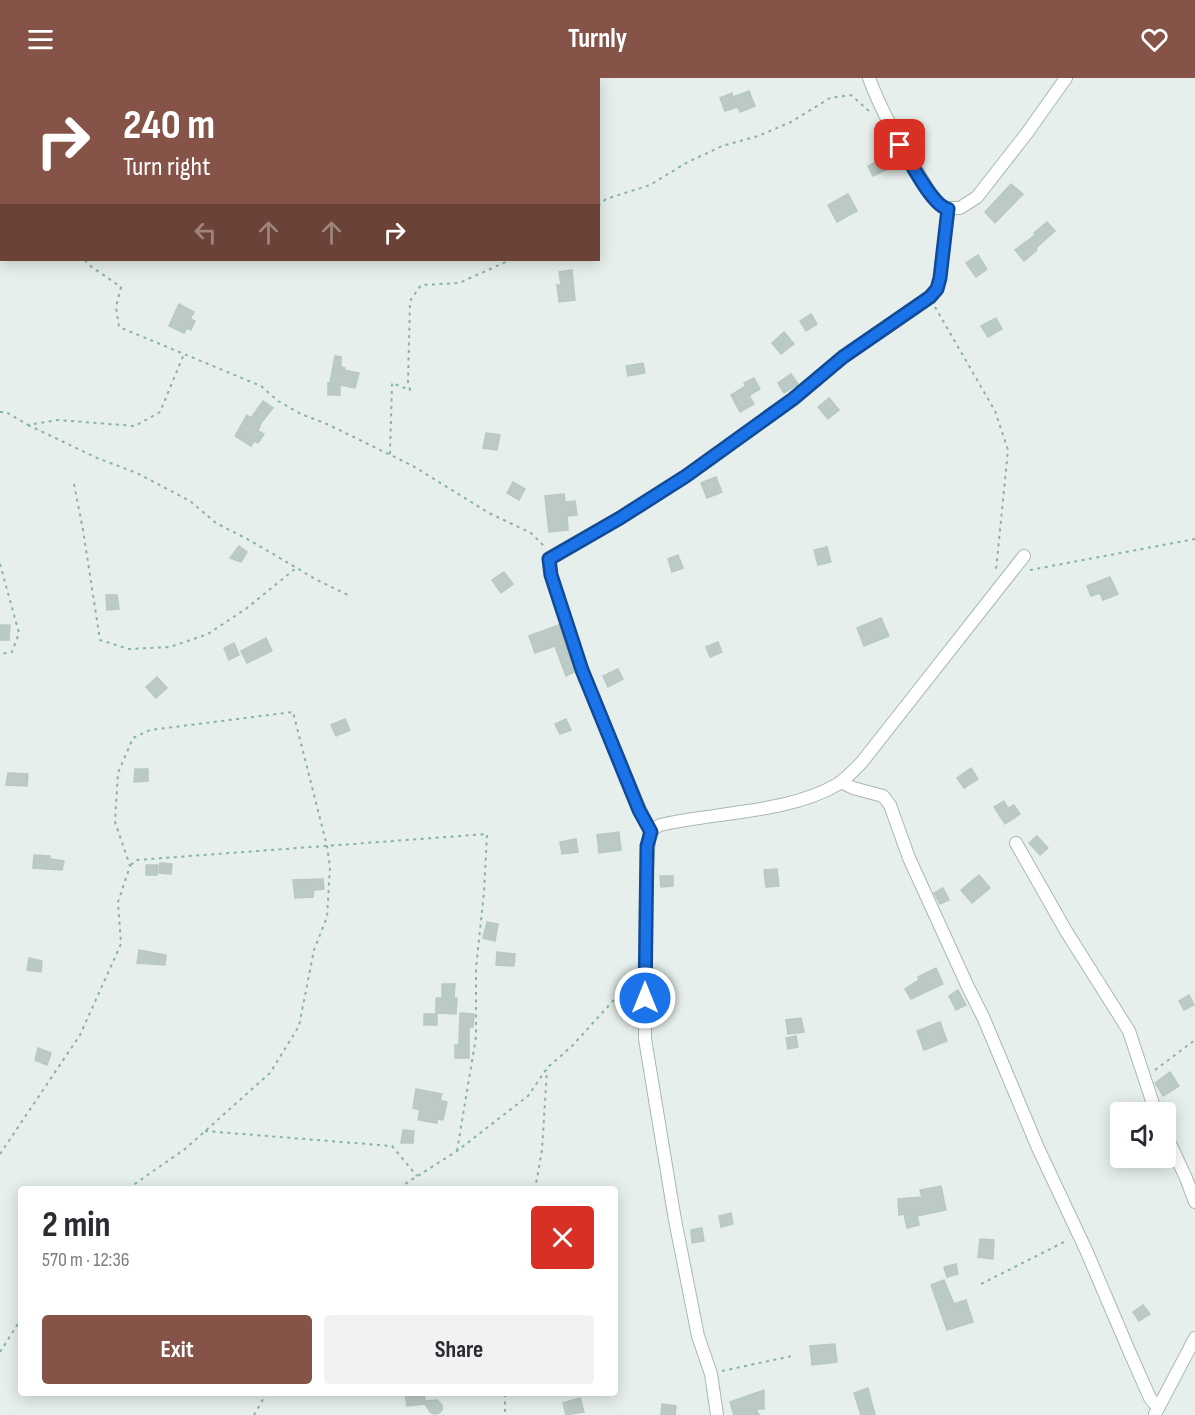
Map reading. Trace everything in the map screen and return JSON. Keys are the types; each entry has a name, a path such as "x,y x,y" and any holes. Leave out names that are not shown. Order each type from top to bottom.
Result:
{"street":[{"path":"869,78 882,111 900,145 932,195 940,205 948,209 966,206 977,197 1066,78"},
{"path":"651,832 639,810 582,670 551,575 549,558 620,518 686,476 793,399 843,357 930,297 937,289 940,278 948,209"},
{"path":"717,1415 711,1374 698,1336 645,1040 647,846 651,832 657,826 669,823 801,799 841,782 862,762 1024,556"},
{"path":"841,782 853,788 883,796 890,805 909,858 984,1019 1034,1138 1156,1412"},
{"path":"1016,843 1076,947 1129,1031 1152,1102"},
{"path":"1176,1158 1195,1202"},
{"path":"1156,1412 1195,1338"}],"path":[{"path":"600,204 606,199 650,185 686,163 722,146 758,136 791,122 830,98 851,95 876,117 882,111"},
{"path":"86,261 88,265 121,286 116,307 119,327 261,386 301,414 327,424 413,466 489,513 531,533 546,548 549,558"},
{"path":"390,455 392,383 410,390 408,382 410,302 421,285 459,283 508,261"},
{"path":"930,297 995,411 1008,450 996,572"},
{"path":"28,426 58,420 135,426 160,412 184,354"},
{"path":"0,412 6,412 28,426 97,458 137,473 190,501 216,524 350,596"},
{"path":"74,484 84,530 100,640 129,649 160,648 170,647 208,634 247,608 296,568"},
{"path":"1010,573 1195,539"},
{"path":"0,564 20,633 12,652 0,654"},
{"path":"0,579 4,580"},
{"path":"130,866 115,822 118,773 133,738 150,730 293,712 327,846 330,867 327,916 314,950 298,1026 270,1073 185,1149 132,1186"},
{"path":"0,1154 81,1035 106,981 121,944 118,902 130,866 136,860 487,834 476,968 476,1037 457,1151"},
{"path":"404,1186 457,1151 528,1096 547,1068 572,1046 622,991 645,998"},
{"path":"1143,1078 1195,1040"},
{"path":"536,1186 542,1150 547,1068"},
{"path":"205,1131 392,1146 417,1176"},
{"path":"981,1284 1078,1234"},
{"path":"0,1352 18,1324"},
{"path":"711,1374 792,1356"},
{"path":"254,1415 265,1396"},
{"path":"505,1396 505,1415"}],"building":[{"path":"749,91 755,106 740,112 738,107 725,111 720,98 732,93 733,97"},
{"path":"883,158 888,169 873,176 868,166"},
{"path":"1011,184 1023,194 995,223 985,212"},
{"path":"848,194 857,211 837,222 828,205"},
{"path":"1047,222 1055,231 1024,261 1015,250 1035,235 1034,233"},
{"path":"978,255 987,269 976,277 966,263"},
{"path":"572,270 575,300 559,302 557,285 561,285 559,272"},
{"path":"179,304 194,312 190,319 195,321 191,330 187,328 184,333 169,326"},
{"path":"811,314 817,324 806,331 800,321"},
{"path":"996,318 1002,329 988,337 981,326"},
{"path":"784,332 794,344 781,354 772,343"},
{"path":"335,356 341,357 341,367 345,368 344,370 359,373 355,388 340,385 340,395 328,395 328,383 330,383"},
{"path":"643,363 645,373 628,376 626,366"},
{"path":"791,374 798,384 784,393 778,383"},
{"path":"754,378 760,389 750,395 744,383"},
{"path":"744,387 754,404 740,412 731,395"},
{"path":"829,398 839,410 828,419 818,407"},
{"path":"263,401 273,408 261,423 258,431 264,434 258,443 254,441 251,446 235,436 247,415 251,418"},
{"path":"486,433 500,435 497,450 483,448"},
{"path":"716,477 722,492 707,498 701,483"},
{"path":"513,482 525,489 519,500 507,493"},
{"path":"564,494 565,502 575,501 577,515 567,516 568,530 549,532 545,496"},
{"path":"239,546 247,552 241,562 230,558"},
{"path":"827,547 831,562 818,565 814,550"},
{"path":"678,555 683,568 672,572 668,559"},
{"path":"504,572 513,584 501,593 492,580"},
{"path":"1110,577 1118,594 1103,600 1100,593 1091,596 1087,586"},
{"path":"106,595 117,595 119,609 107,610"},
{"path":"881,618 889,636 864,646 857,628"},
{"path":"0,625 10,625 9,640 0,640"},
{"path":"559,625 574,672 566,676 555,646 535,653 529,636"},
{"path":"266,638 272,651 247,663 241,651"},
{"path":"718,642 722,652 710,657 706,647"},
{"path":"234,643 239,655 229,660 224,648"},
{"path":"618,669 623,679 608,687 603,676"},
{"path":"157,677 167,688 156,698 146,687"},
{"path":"345,719 350,730 336,736 331,725"},
{"path":"566,719 571,730 560,734 555,724"},
{"path":"971,768 978,779 964,788 957,778"},
{"path":"135,769 148,769 148,781 134,782"},
{"path":"8,773 28,774 27,786 6,785"},
{"path":"1004,801 1008,808 1014,805 1020,814 1005,824 994,807"},
{"path":"619,832 621,850 599,853 597,835"},
{"path":"1037,836 1048,848 1040,855 1029,843"},
{"path":"576,839 578,852 562,854 560,842"},
{"path":"34,855 50,856 50,859 64,861 62,870 33,868"},
{"path":"160,863 172,864 171,874 159,873"},
{"path":"146,865 158,865 157,875 146,875"},
{"path":"777,869 779,886 766,887 764,870"},
{"path":"979,875 990,888 972,903 961,890"},
{"path":"660,876 673,876 673,886 661,887"},
{"path":"323,879 324,889 314,890 313,897 295,898 293,880"},
{"path":"943,888 949,900 940,904 934,893"},
{"path":"487,922 498,924 495,941 483,938"},
{"path":"139,950 166,955 165,965 137,963"},
{"path":"497,952 515,954 514,966 496,965"},
{"path":"29,958 42,961 41,972 27,970"},
{"path":"936,968 943,984 911,999 905,989 919,980 918,977"},
{"path":"442,984 455,984 456,1014 436,1013 436,998 442,998"},
{"path":"958,990 966,1005 956,1010 949,996"},
{"path":"1189,995 1194,1005 1184,1010 1179,1001"},
{"path":"460,1013 474,1014 473,1027 469,1027 469,1058 455,1058 455,1045 459,1045"},
{"path":"424,1014 437,1014 437,1025 424,1025"},
{"path":"801,1018 804,1032 788,1034 786,1020"},
{"path":"940,1022 947,1041 924,1050 917,1031"},
{"path":"796,1036 798,1047 788,1049 786,1038"},
{"path":"38,1048 51,1053 47,1065 35,1060"},
{"path":"1170,1072 1179,1086 1163,1096 1155,1083"},
{"path":"416,1089 442,1094 440,1100 447,1102 443,1120 437,1119 437,1123 418,1120 420,1110 413,1108"},
{"path":"403,1130 414,1131 413,1143 401,1143"},
{"path":"941,1186 946,1210 917,1216 919,1225 907,1228 904,1214 899,1215 898,1199 922,1197 920,1190"},
{"path":"731,1213 733,1224 721,1227 719,1216"},
{"path":"702,1228 704,1241 692,1243 691,1230"},
{"path":"980,1239 994,1240 993,1259 978,1257"},
{"path":"956,1264 958,1274 947,1277 944,1267"},
{"path":"944,1280 954,1304 966,1300 973,1322 947,1330 931,1285"},
{"path":"1143,1305 1150,1314 1139,1321 1133,1312"},
{"path":"835,1344 837,1362 812,1365 810,1346"},
{"path":"868,1388 875,1415 861,1415 854,1393"},
{"path":"764,1390 764,1409 756,1409 759,1415 734,1415 730,1402"},
{"path":"405,1396 424,1396 425,1401 437,1400 442,1405 442,1410 434,1414 425,1404 407,1406"},
{"path":"580,1398 584,1412 566,1415 563,1403"},
{"path":"662,1404 676,1406 675,1415 661,1415"}],"route":[{"path":"645,998 647,846 651,832 639,810 582,670 551,575 549,558 620,518 737,441 806,389 843,357 930,297 937,289 948,209 940,205 932,195 900,145"}]}
